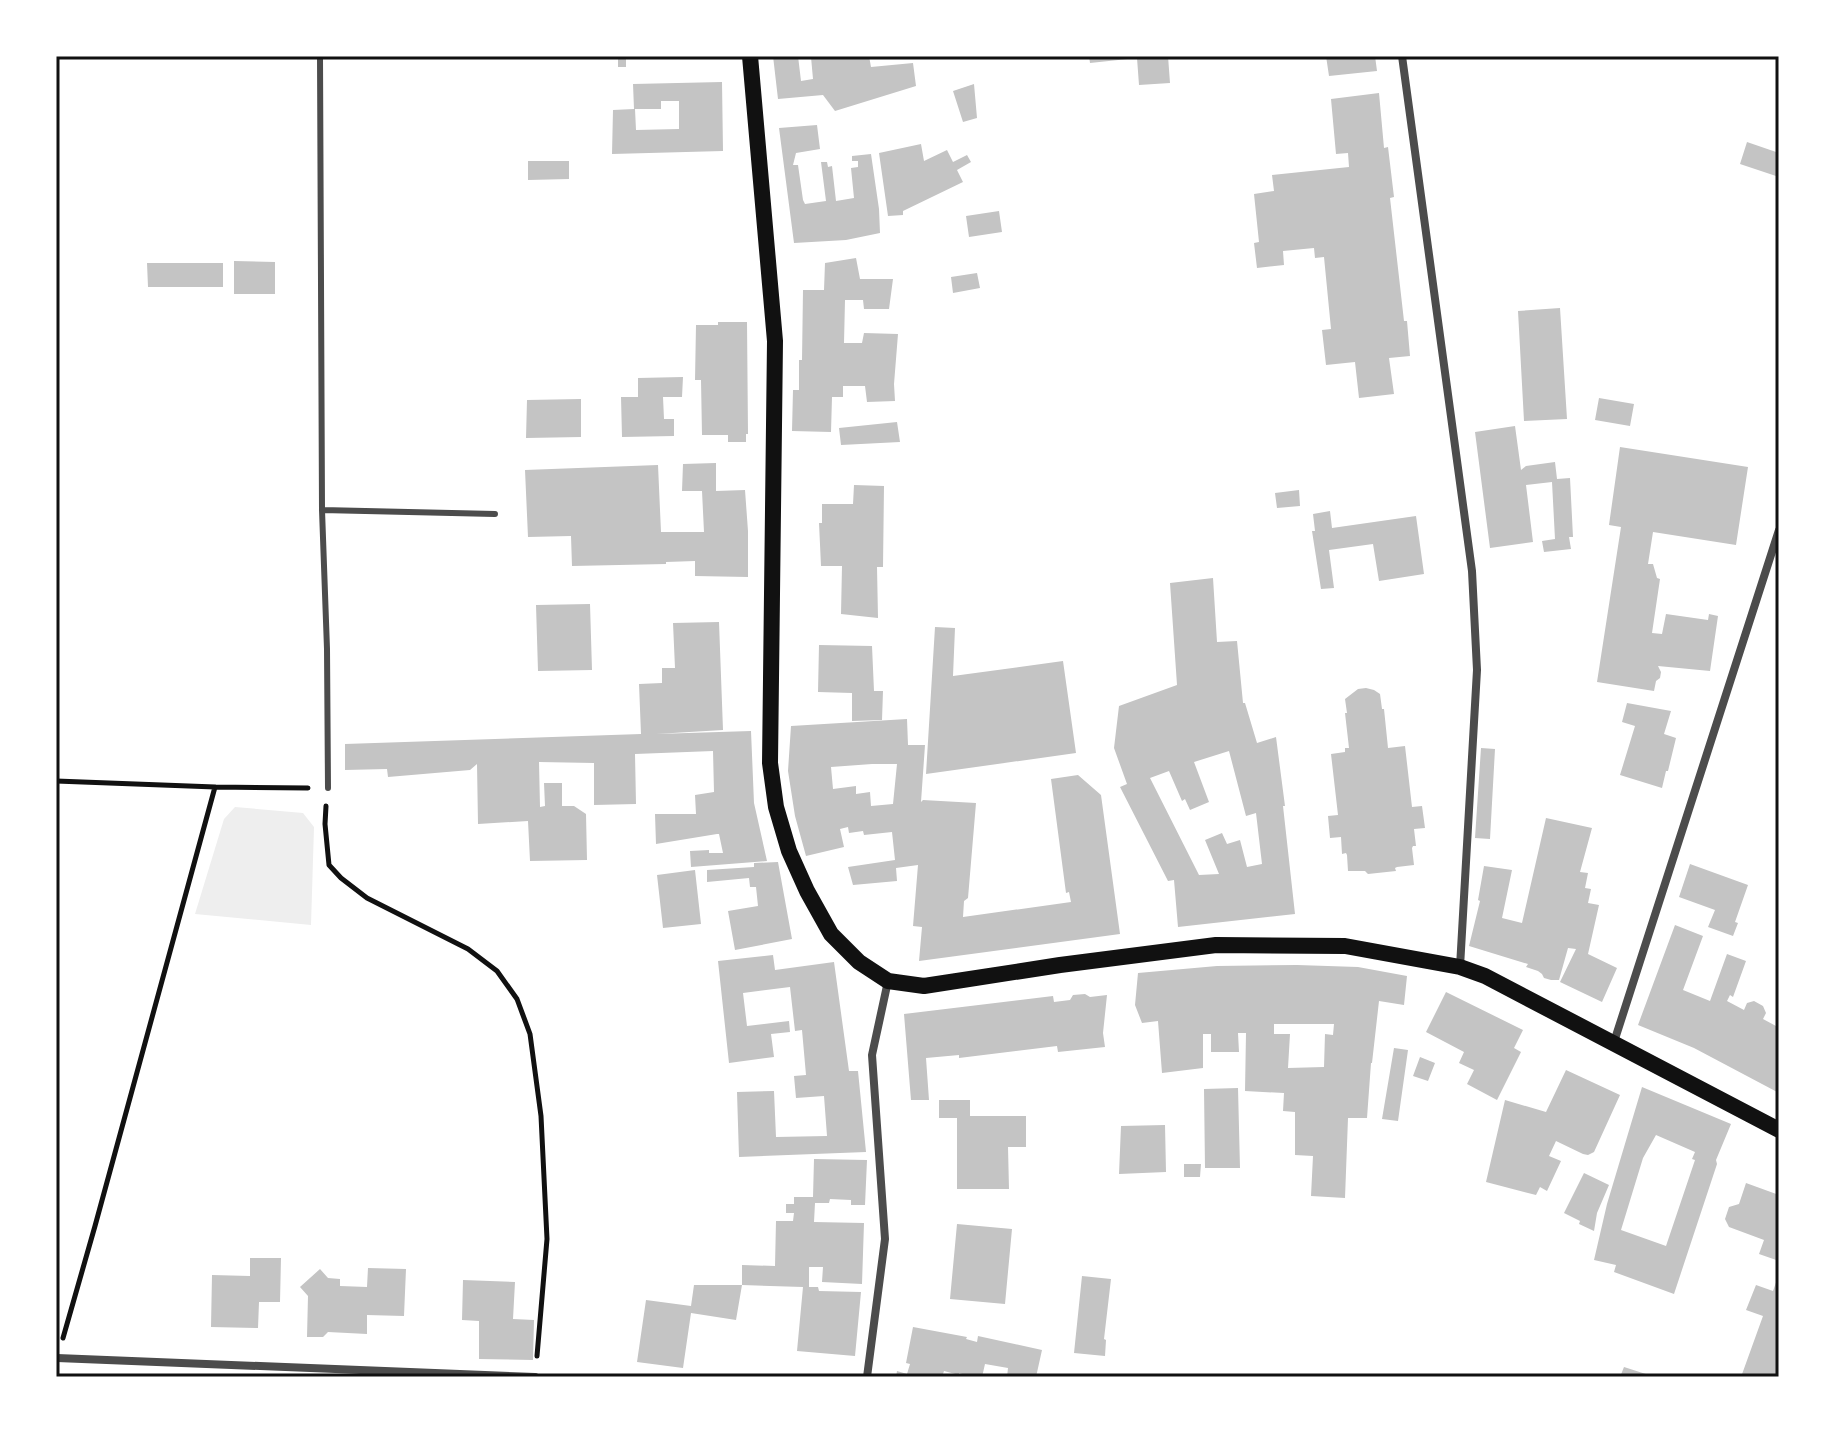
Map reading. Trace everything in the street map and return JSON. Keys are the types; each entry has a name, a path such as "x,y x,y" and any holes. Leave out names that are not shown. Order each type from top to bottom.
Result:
{"main road":[{"path":"750,56 775,341 770,763 776,807 789,851 831,934 859,962 888,981 924,986 1216,945 1345,946 1460,967 1516,991 1779,1130"}],"street":[{"path":"1402,56 1472,571 1477,670 1460,967"},
{"path":"1614,1042 1779,530"},
{"path":"867,1377 885,1239 872,1055 888,981"},
{"path":"57,1358 535,1377"}],"lane":[{"path":"320,56 322,510 328,788"},
{"path":"322,510 495,514"}],"path":[{"path":"56,781 328,788 325,824 329,865 341,878 367,898 468,949 497,971 517,999 530,1034 541,1116 547,1239 536,1362"},
{"path":"57,1358 215,787"}],"shaded area":[{"path":"235,807 303,813 314,827 311,925 195,914 224,819"}],"building":[{"path":"773,56 798,56 801,81 813,79 811,57 869,56 871,67 913,63 916,86 835,111 823,95 778,99"},
{"path":"1089,56 1168,56 1170,83 1139,85 1137,58 1090,63"},
{"path":"1326,56 1375,56 1377,71 1329,76"},
{"path":"626,57 626,67 618,67 618,58"},
{"path":"722,82 723,151 612,154 613,110 634,109 633,84","holes":["661,101 679,101 679,129 636,130 635,109 661,109"]},
{"path":"974,84 977,118 963,122 953,91"},
{"path":"1379,93 1384,148 1388,147 1394,197 1390,198 1410,356 1389,358 1394,394 1359,398 1355,362 1326,365 1322,330 1331,329 1324,257 1315,258 1314,248 1283,251 1284,265 1257,268 1254,243 1259,242 1254,194 1274,191 1272,175 1349,167 1348,153 1336,154 1331,99"},
{"path":"817,125 820,149 796,153 793,165 798,165 805,204 826,201 821,162 832,166 836,201 854,198 851,168 858,167 858,161 852,161 852,156 871,154 880,233 846,240 794,243 779,128"},
{"path":"1747,142 1779,153 1779,177 1740,164"},
{"path":"921,144 924,161 947,150 953,162 967,155 971,162 957,170 963,182 903,211 903,215 888,216 879,153"},
{"path":"528,161 569,161 569,179 528,180"},
{"path":"999,211 1002,232 969,237 966,216"},
{"path":"856,258 860,279 893,279 889,309 864,309 863,300 845,300 844,343 862,343 864,333 898,334 895,401 867,402 865,386 843,386 843,397 832,397 831,432 792,431 793,390 799,390 799,360 802,360 803,290 824,290 825,263"},
{"path":"234,261 275,262 275,294 234,294"},
{"path":"147,263 223,263 223,287 148,287"},
{"path":"977,273 980,288 953,293 951,277"},
{"path":"1560,308 1567,419 1524,421 1518,311"},
{"path":"718,322 747,322 746,442 728,442 728,435 702,435 701,380 695,380 696,325 718,325"},
{"path":"683,377 682,397 663,397 664,419 674,419 674,436 622,437 621,397 638,397 638,378"},
{"path":"1599,398 1634,404 1630,426 1595,420"},
{"path":"581,399 581,437 526,438 527,400"},
{"path":"897,422 900,442 841,445 839,428"},
{"path":"1515,426 1521,470 1526,466 1555,462 1557,479 1570,478 1571,549 1544,552 1542,541 1555,539 1552,482 1526,485 1533,542 1490,548 1475,432"},
{"path":"1620,447 1748,467 1736,545 1653,532 1648,564 1653,564 1660,579 1652,633 1662,634 1666,614 1708,620 1709,614 1718,616 1710,671 1658,666 1661,672 1654,691 1597,682 1621,527 1609,525"},
{"path":"716,463 716,491 745,490 748,577 695,576 695,561 572,566 571,536 528,537 525,470 658,465 661,532 704,532 702,491 682,491 683,464"},
{"path":"854,485 884,486 883,567 877,567 878,618 841,614 842,566 821,566 819,523 822,523 822,504 853,504"},
{"path":"1299,490 1300,506 1277,508 1275,493"},
{"path":"1330,511 1332,528 1416,516 1424,574 1379,581 1373,544 1329,550 1334,588 1321,589 1312,531 1315,531 1313,514"},
{"path":"1213,578 1217,642 1237,641 1243,703 1257,743 1276,737 1295,914 1178,927 1174,880 1168,881 1120,787 1127,784 1114,748 1119,706 1177,685 1170,583","holes":["1229,751 1246,816 1256,813 1262,864 1247,867 1240,840 1227,844 1222,833 1205,840 1219,874 1199,875 1150,778 1169,771 1182,801 1185,799 1190,810 1209,802 1194,762"]},
{"path":"590,604 592,670 538,671 536,605"},
{"path":"719,622 723,730 656,734 751,731 754,803 767,861 691,867 690,851 723,853 719,834 656,844 655,814 696,814 695,795 714,792 713,751 635,754 636,804 594,805 594,763 539,762 540,807 545,806 544,783 562,783 562,806 574,806 586,814 587,860 530,861 528,821 478,824 477,764 470,770 388,777 387,769 345,770 345,744 641,734 639,684 662,683 662,668 675,668 673,623"},
{"path":"935,627 955,628 953,676 1063,661 1076,753 926,774"},
{"path":"819,645 872,646 874,691 883,691 882,720 852,721 852,693 818,692"},
{"path":"1366,688 1380,694 1388,748 1405,746 1412,807 1422,806 1425,828 1414,829 1414,865 1397,867 1396,871 1368,874 1365,871 1348,871 1347,855 1342,854 1341,837 1330,838 1328,816 1338,815 1331,754 1345,752 1345,748 1349,748 1345,699 1358,689"},
{"path":"1627,703 1671,711 1664,734 1676,738 1662,788 1620,775 1635,726 1622,722"},
{"path":"907,719 908,745 925,745 921,802 976,803 968,898 964,901 963,917 1071,902 1069,892 1066,893 1051,779 1078,775 1101,795 1120,934 919,961 922,927 913,926 918,865 896,868 897,881 853,885 848,867 895,860 892,832 864,835 863,831 849,833 848,827 840,829 844,847 806,856 795,816 788,771 791,726","holes":["897,764 893,804 871,806 870,792 856,794 856,786 833,789 831,767"]},
{"path":"1481,748 1495,749 1490,839 1475,838"},
{"path":"1546,818 1592,828 1580,872 1588,873 1585,888 1591,889 1588,903 1599,905 1588,954 1617,968 1602,1002 1560,982 1576,949 1568,948 1559,980 1551,980 1526,967 1528,964 1469,946 1480,901 1484,866 1512,870 1502,918 1522,923"},
{"path":"778,862 792,939 735,950 728,911 758,906 756,887 750,887 749,878 707,882 707,870"},
{"path":"1690,864 1748,885 1733,936 1708,927 1715,910 1679,897"},
{"path":"695,870 701,924 663,928 657,875"},
{"path":"1675,925 1703,936 1683,990 1710,1001 1727,954 1746,961 1733,997 1730,995 1727,1001 1744,1010 1747,1003 1754,1001 1763,1006 1766,1013 1763,1019 1776,1026 1779,1018 1779,1093 1694,1048 1638,1025"},
{"path":"773,955 775,970 834,962 849,1071 858,1071 866,1152 739,1157 737,1092 774,1091 776,1137 827,1136 824,1096 796,1098 794,1076 806,1075 802,1030 795,1031 790,987 743,993 747,1026 789,1021 790,1032 771,1034 774,1057 729,1063 718,961"},
{"path":"1217,966 1358,967 1407,976 1404,1005 1379,1001 1367,1118 1348,1118 1345,1198 1311,1196 1313,1156 1295,1155 1295,1112 1283,1111 1284,1093 1245,1091 1246,1033 1238,1033 1239,1052 1211,1052 1211,1034 1203,1034 1203,1068 1162,1073 1158,1021 1142,1023 1135,1005 1138,973","holes":["1274,1024 1334,1024 1333,1035 1325,1034 1324,1067 1288,1068 1290,1034 1274,1034"]},
{"path":"1446,992 1523,1030 1514,1048 1521,1052 1497,1100 1467,1084 1474,1070 1459,1063 1464,1052 1426,1032"},
{"path":"1085,994 1090,997 1107,995 1103,1033 1105,1047 1058,1052 1057,1046 959,1058 959,1055 926,1058 929,1100 911,1100 904,1014 1053,996 1054,1002"},
{"path":"1394,1048 1408,1050 1398,1121 1382,1119"},
{"path":"1420,1057 1435,1063 1428,1081 1413,1076"},
{"path":"1566,1070 1620,1095 1594,1152 1583,1154 1556,1141 1549,1156 1561,1161 1547,1191 1540,1187 1536,1195 1486,1182 1505,1100 1546,1112"},
{"path":"1642,1087 1731,1124 1716,1160 1674,1294 1614,1272 1616,1265 1594,1260 1607,1204","holes":["1656,1135 1695,1152 1666,1246 1621,1230 1643,1158"]},
{"path":"1238,1088 1240,1168 1205,1168 1204,1089"},
{"path":"939,1100 970,1100 970,1116 1026,1116 1026,1147 1008,1147 1009,1189 957,1189 957,1118 939,1118"},
{"path":"1165,1125 1166,1172 1119,1174 1121,1126"},
{"path":"814,1159 867,1160 865,1205 851,1205 851,1200 830,1199 829,1203 815,1203 814,1222 864,1223 862,1284 822,1282 823,1267 809,1267 809,1287 818,1287 819,1291 861,1292 855,1356 797,1351 803,1287 742,1285 742,1265 775,1266 776,1221 793,1221 794,1213 786,1213 786,1204 794,1204 794,1197 813,1197"},
{"path":"1184,1164 1201,1164 1200,1177 1184,1177"},
{"path":"1584,1173 1609,1185 1597,1213 1594,1231 1564,1213"},
{"path":"1746,1183 1779,1195 1779,1261 1759,1254 1764,1240 1729,1227 1725,1219 1729,1207 1739,1204"},
{"path":"957,1224 1012,1229 1005,1304 950,1299"},
{"path":"250,1258 281,1258 280,1302 259,1302 258,1328 211,1327 212,1275 250,1276"},
{"path":"368,1268 406,1269 404,1316 367,1315 367,1334 328,1332 323,1337 307,1337 308,1296 300,1287 320,1269 328,1278 340,1279 340,1286 367,1287"},
{"path":"1779,1274 1779,1377 1741,1377 1763,1316 1746,1310 1756,1285 1773,1291"},
{"path":"1082,1276 1111,1279 1105,1356 1074,1353"},
{"path":"463,1280 515,1282 513,1319 534,1320 533,1360 479,1359 479,1321 462,1320"},
{"path":"694,1285 742,1285 736,1320 691,1313 683,1368 637,1362 646,1300 691,1306"},
{"path":"913,1327 967,1337 977,1342 978,1336 1042,1350 1036,1377 1007,1377 1008,1368 985,1364 982,1377 944,1371 942,1377 896,1377 897,1371 907,1374"},
{"path":"1624,1367 1652,1376 1652,1377 1620,1377"}]}
